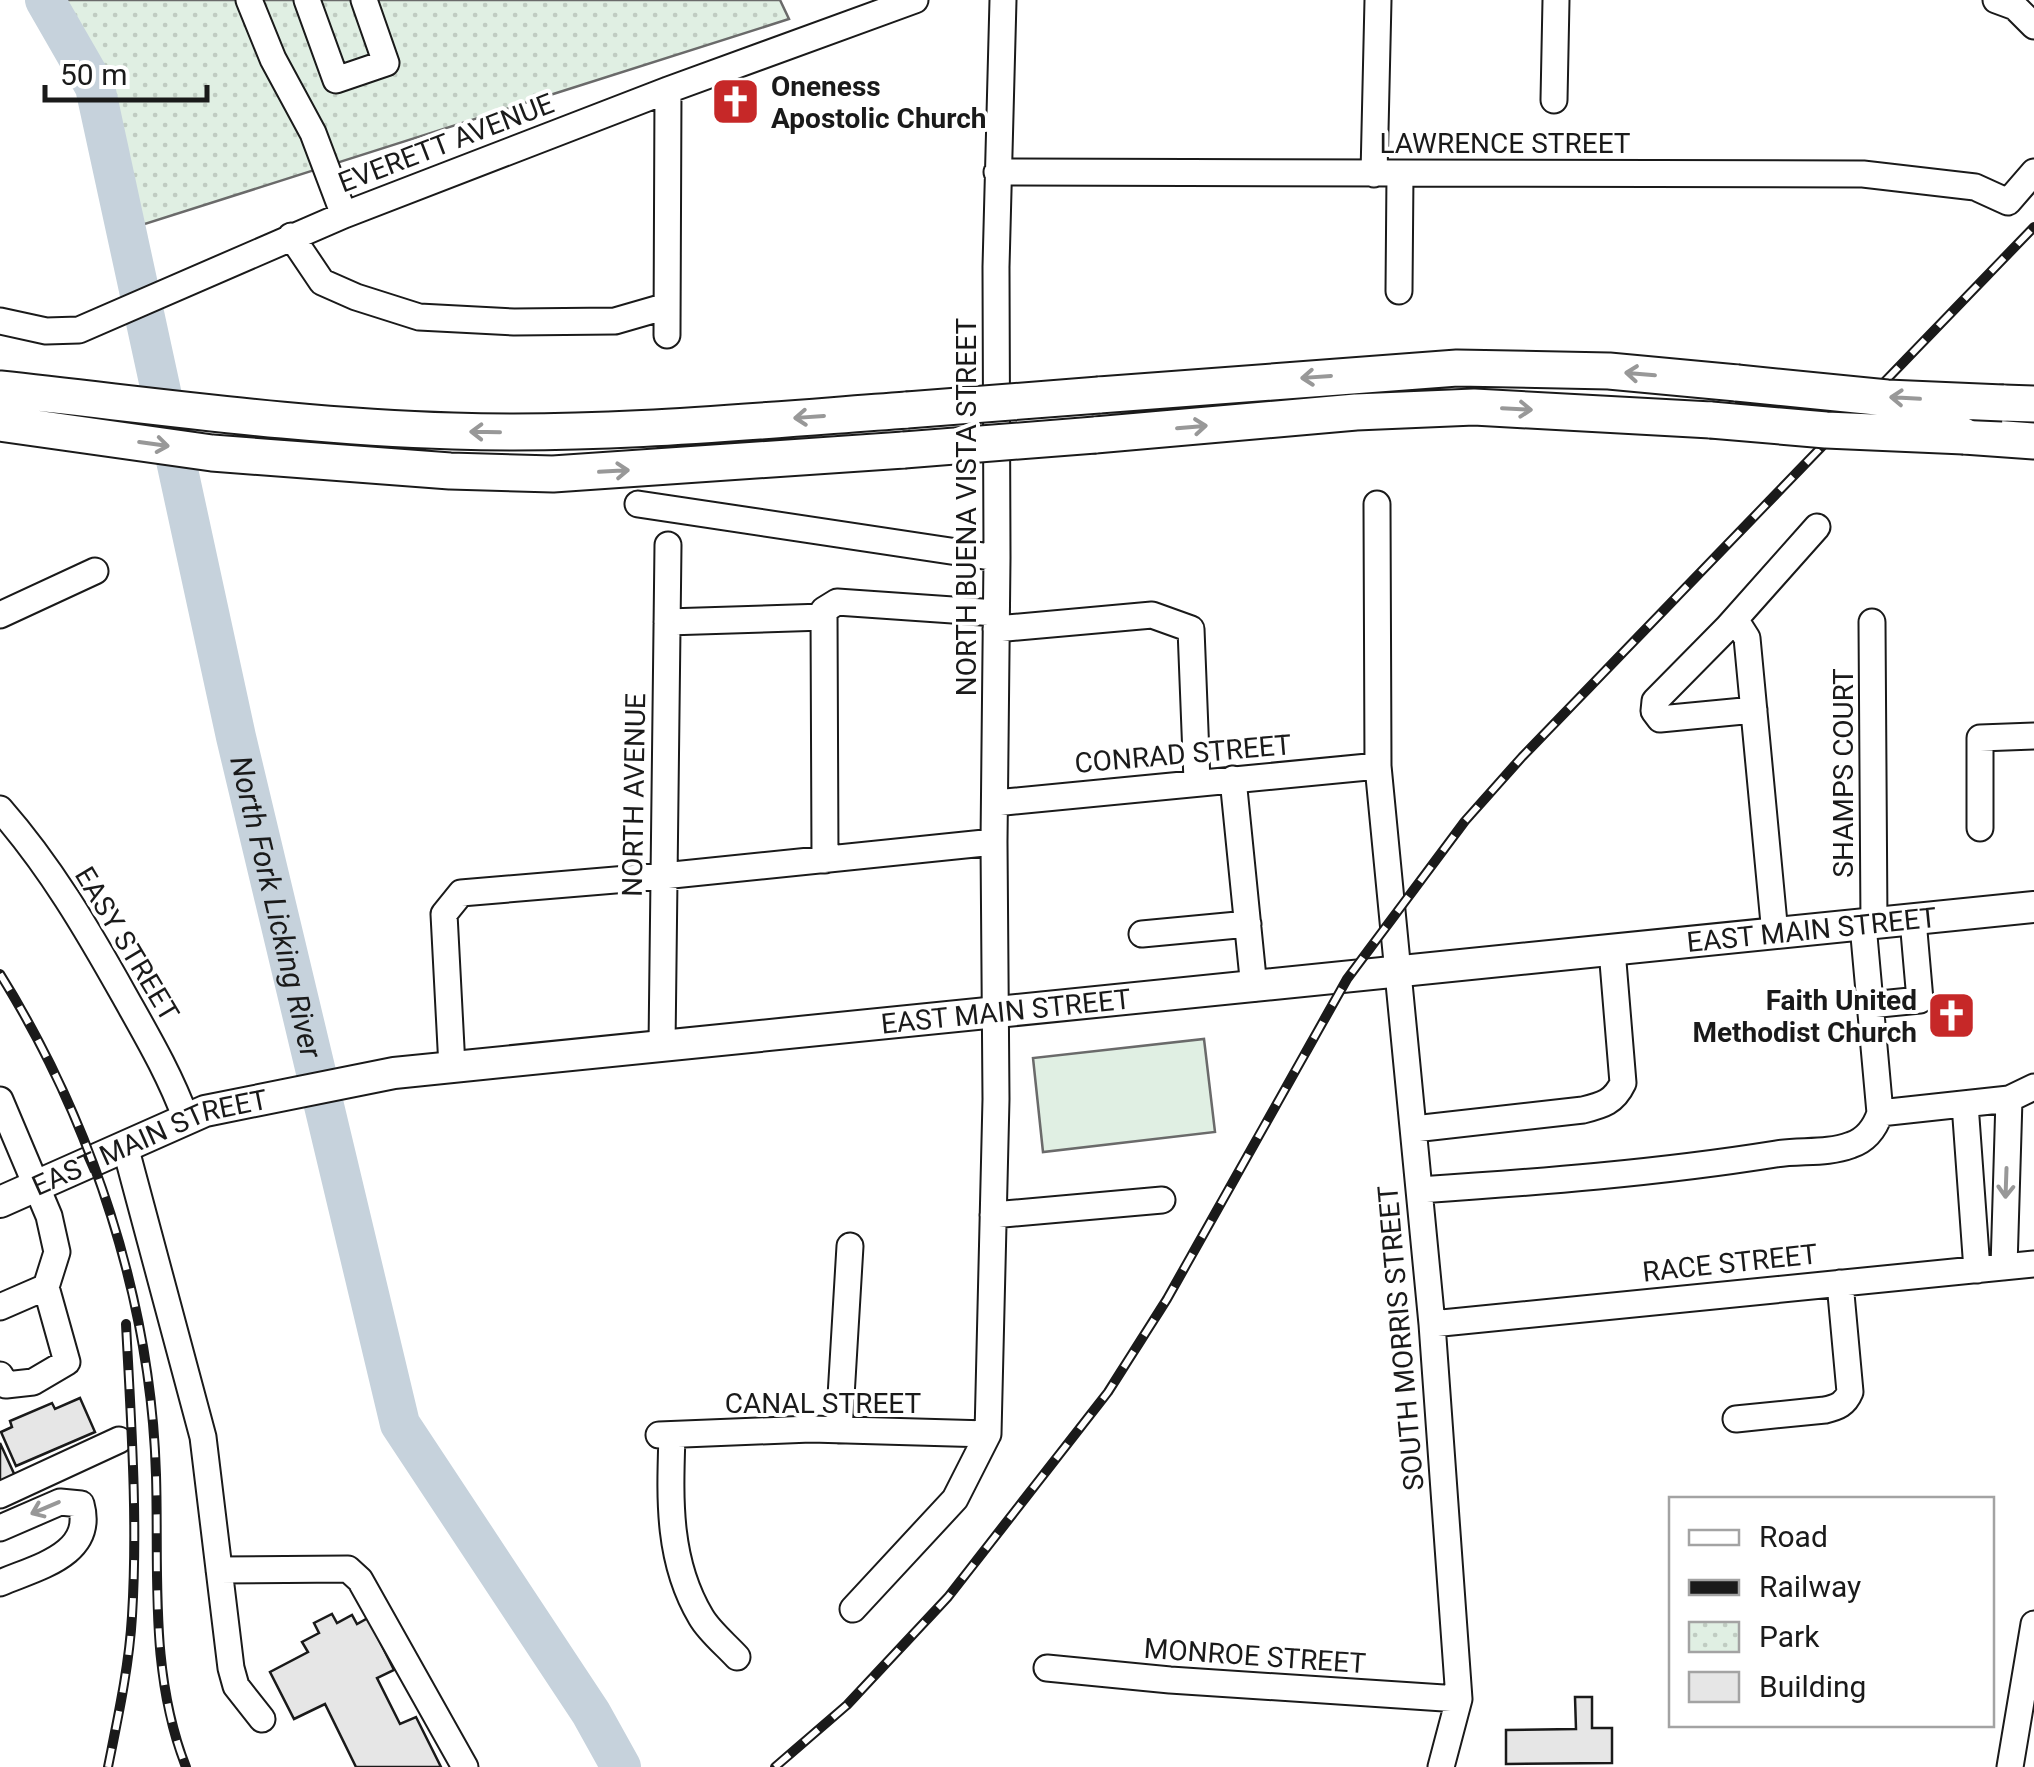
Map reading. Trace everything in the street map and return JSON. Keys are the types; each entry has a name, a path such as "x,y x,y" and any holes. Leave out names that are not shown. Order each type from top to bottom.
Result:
{"highway":[{"path":"0,389 196,414 450,432 545,432 907,410 1456,368 1609,371 1887,398 2018,403"},
{"path":"0,423 212,453 553,474 1474,406 2034,441"}],"main road":[{"name":"EAST MAIN STREET","path":"0,1202 196,1115 394,1072 2034,907"}],"street":[{"path":"250,0 272,59 313,133 344,215"},
{"path":"308,0 336,80 386,62 364,0"},
{"name":"EVERETT AVENUE","path":"0,322 46,331 79,330 253,256 290,236 668,90 915,0"},
{"name":"NORTH BUENA VISTA STREET","path":"988,1434 996,1014 997,172 1003,0"},
{"path":"1378,0 1387,174 1399,291"},
{"path":"1554,100 1556,0"},
{"path":"1996,0 2015,7 2034,26"},
{"path":"667,335 668,90"},
{"name":"LAWRENCE STREET","path":"997,172 1862,174 1975,187 2008,202 2034,172"},
{"path":"290,236 322,282 419,317 615,322 667,306"},
{"path":"638,504 998,558"},
{"name":"SOUTH MORRIS STREET","path":"1376,504 1378,766 1432,1324 1459,1699 1440,1767"},
{"path":"1754,710 1660,719 1654,711 1655,701 1728,628 1817,526"},
{"name":"NORTH AVENUE","path":"662,1046 668,545"},
{"path":"0,615 95,572"},
{"path":"825,860 824,610 837,602 996,621 1152,615 1192,629 1190,676 1197,782"},
{"path":"667,622 824,617"},
{"name":"SHAMPS COURT","path":"1872,622 1868,924 1870,1004 1880,1113"},
{"path":"1728,628 1740,627 1747,638 1775,934"},
{"path":"1980,828 1980,738 2034,736"},
{"name":"CONRAD STREET","path":"995,803 1378,766"},
{"path":"1234,778 1254,988"},
{"name":"EASY STREET","path":"0,809 36,850 83,922 172,1080 196,1115"},
{"path":"452,1067 444,914 461,893 994,842"},
{"path":"1870,1004 1920,1000 1913,920"},
{"path":"1142,934 1248,924"},
{"path":"1414,1129 1584,1110 1606,1105 1617,1096 1623,1083 1612,950"},
{"path":"1419,1190 1599,1178 1788,1152 1830,1151 1856,1144 1875,1127 1880,1113 2008,1099 2034,1086"},
{"path":"2004,1267 2008,1099"},
{"path":"0,1100 38,1185 57,1252 46,1287 67,1362 34,1382 6,1385 0,1376"},
{"path":"1966,1104 1977,1270"},
{"path":"125,1146 203,1436 231,1668 236,1686 262,1719"},
{"path":"993,1215 1162,1200"},
{"path":"839,1430 850,1246"},
{"name":"RACE STREET","path":"1432,1324 2034,1264"},
{"path":"1736,1419 1825,1410 1846,1400 1850,1392 1840,1282"},
{"path":"0,1307 46,1287"},
{"name":"CANAL STREET","path":"737,1657 702,1619 679,1571 665,1435 839,1430 988,1434"},
{"path":"853,1609 955,1499 988,1434"},
{"path":"0,1494 119,1440"},
{"path":"0,1528 60,1502 82,1504 85,1518 80,1540 68,1553 0,1583"},
{"path":"219,1570 348,1569 360,1580 464,1767"},
{"path":"2010,1767 2034,1624"},
{"name":"MONROE STREET","path":"1046,1668 1459,1699"}],"green space":[{"path":"45,0 780,0 789,19 126,230 95,87"},
{"path":"1204,1039 1215,1132 1043,1152 1033,1058"}],"building":[{"path":"80,1398 95,1432 16,1466 1,1432 12,1427 10,1421 52,1403 55,1409"},
{"path":"0,1443 16,1478 0,1486"},
{"path":"332,1614 337,1623 352,1615 357,1624 368,1618 394,1670 377,1678 400,1724 416,1717 441,1767 356,1767 325,1704 294,1719 270,1672 308,1652 302,1642 319,1633 314,1623"},
{"path":"1575,1697 1592,1697 1592,1728 1612,1728 1612,1763 1506,1764 1506,1730 1576,1729"}],"waterway":[{"name":"North Fork Licking River","path":"45,0 95,87 236,737 400,1424 591,1713 621,1767"}],"railway":[{"path":"775,1767 847,1705 948,1597 1108,1392 1167,1299 1347,979 1465,821 1522,757 2034,227"},
{"path":"0,974 33,1031 88,1151 129,1279 152,1409 161,1659 174,1732 186,1767"},
{"path":"108,1767 123,1692 134,1580 126,1324"}],"place":[{"name":"Oneness Apostolic Church","path":"736,102"},
{"name":"Faith United Methodist Church","path":"1952,1016"}]}
